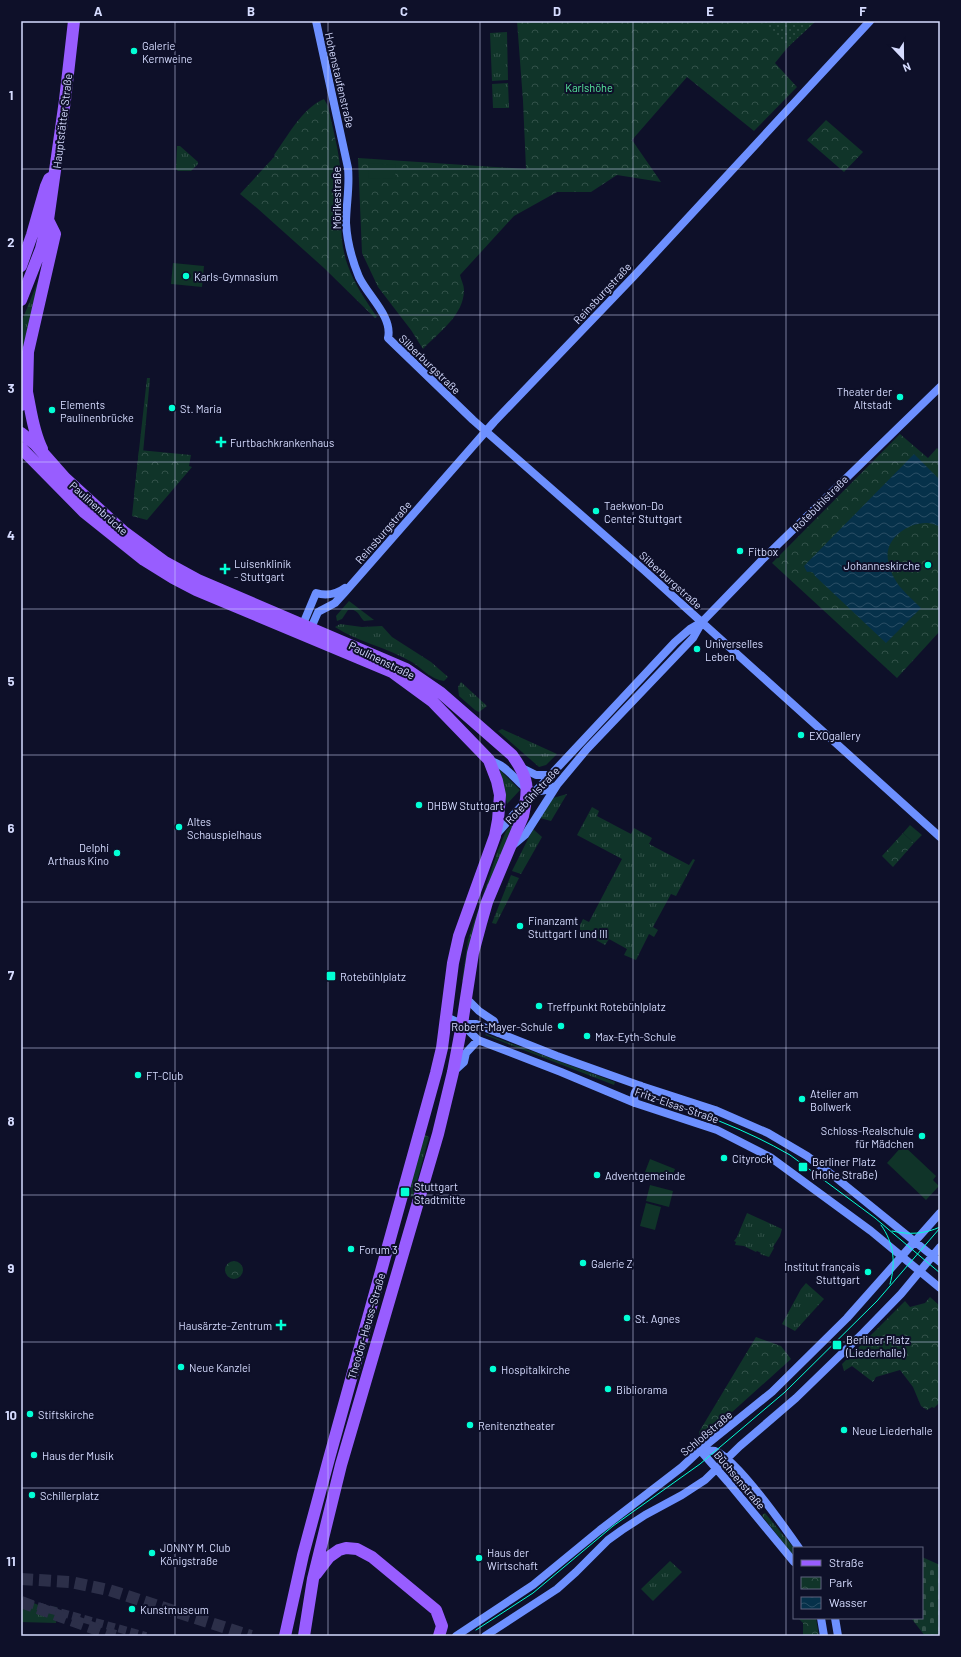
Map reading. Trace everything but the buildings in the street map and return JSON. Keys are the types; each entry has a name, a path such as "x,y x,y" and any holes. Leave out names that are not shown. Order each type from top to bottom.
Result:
{"main road":[{"name":"Hauptstätter Straße","path":"21,300 41,249 48,220 74,21"},
{"name":"Hohenstaufenstraße","path":"316,21 343,144"},
{"name":"Reinsburgstraße","path":"306,631 318,612 335,603 486,431 635,275 870,21"},
{"name":"Mörikestraße","path":"343,144 349,180 346,223 349,248 362,282 388,323 388,338"},
{"path":"21,266 32,235 46,186 49,179 55,175"},
{"name":"Hauptstätter Straße","path":"27,392 24,362 28,352 55,234 48,220"},
{"name":"Silberburgstraße","path":"388,338 486,431 702,622 940,837"},
{"path":"21,376 27,392 36,442"},
{"name":"Rotebühlstraße","path":"531,790 552,775 668,649 690,629 702,622 767,555 940,387"},
{"path":"21,405 27,392"},
{"path":"21,433 36,442"},
{"name":"Paulinenbrücke","path":"36,442 65,478 123,531 165,562 186,573"},
{"name":"Paulinenbrücke","path":"23,450 75,502 108,532 134,553 173,578"},
{"name":"Paulinenstraße","path":"186,573 392,672 433,702 489,760 497,780 500,795 495,836"},
{"name":"Paulinenstraße","path":"173,578 222,601 391,662 427,682 512,755 522,768 526,782 531,790 526,802 523,816 510,848"},
{"name":"Reinsburgstraße","path":"306,631 316,593 324,595 335,593 342,591 353,583"},
{"name":"Rotebühlstraße","path":"462,1024 473,953 481,923 487,902 510,848 525,835 557,785 588,749 696,634 702,622"},
{"path":"668,649 674,650 675,656"},
{"path":"489,760 503,767 531,790 546,790 557,785"},
{"path":"522,768 536,775 552,775"},
{"name":"Rotebühlstraße","path":"446,1016 453,963 460,936 495,836 526,802"},
{"path":"466,998 494,1021 498,1033"},
{"path":"446,1016 462,1024"},
{"name":"Theodor-Heuss-Straße","path":"285,1636 304,1555 330,1456 436,1073 446,1016"},
{"name":"Theodor-Heuss-Straße","path":"304,1636 313,1578 342,1465 435,1143 453,1072 462,1024"},
{"name":"Fritz-Elsas-Straße","path":"462,1024 476,1024 557,1056 641,1086 716,1110 768,1133 807,1156 940,1262"},
{"name":"Fritz-Elsas-Straße","path":"462,1024 478,1040 561,1072 635,1103 717,1130 770,1157 834,1203 940,1288"},
{"path":"453,1072 464,1062 466,1053 478,1040"},
{"path":"635,1103 634,1095 637,1089 641,1086"},
{"path":"420,1132 426,1129 430,1131 435,1143"},
{"name":"Schloßstraße","path":"456,1636 533,1585 600,1530 682,1467 700,1450 772,1392 829,1337 940,1213"},
{"path":"485,1636 557,1589 608,1540 622,1530 705,1480 740,1446 821,1375 882,1314 920,1272 932,1255 940,1247"},
{"name":"Büchsenstraße","path":"700,1450 716,1451 727,1459 772,1511 798,1547"},
{"name":"Büchsenstraße","path":"700,1450 793,1561"},
{"path":"760,1521 760,1510 772,1511"},
{"path":"313,1578 329,1557 339,1550 346,1548 357,1549 372,1557 436,1610 442,1626 439,1636"},
{"path":"821,1619 824,1636"},
{"path":"835,1619 838,1636"}],"green space":[{"name":"Karlshöhe","path":"517,21 762,21 788,47 775,63 797,87 754,131 687,77 632,140 661,182 617,175 591,192 557,192 514,216 460,275 464,290 460,307 450,322 423,349 411,330 378,287 362,253 358,158 526,169"},
{"path":"760,21 816,21 787,48"},
{"path":"507,32 508,80 492,81 490,33"},
{"path":"508,83 509,108 493,108 492,84"},
{"path":"324,99 328,106 339,160 341,189 341,233 345,255 354,280 377,317 375,318 324,268 240,194 275,156 274,155 290,131 302,116 316,103"},
{"path":"826,120 863,152 844,172 807,140"},
{"path":"177,146 180,146 198,162 198,164 191,171 178,171 176,169"},
{"path":"369,163 396,165 395,179 368,178"},
{"path":"173,263 204,266 202,287 171,284"},
{"path":"40,276 23,348 22,356 21,323"},
{"path":"147,378 150,378 139,496 134,495"},
{"path":"900,434 928,458 937,448 940,451 940,631 897,678 772,563"},
{"path":"139,450 191,455 189,466 192,467 147,520 132,516"},
{"path":"349,601 374,620 364,621 356,611 348,610 342,619 337,621 336,616"},
{"path":"340,624 362,627 382,626 392,637 431,662 448,677 444,681 439,680 401,656 353,637 335,627"},
{"path":"461,682 487,706 479,712 459,696 458,687"},
{"path":"502,729 557,754 546,765 539,767 498,731"},
{"path":"500,771 520,790 507,804"},
{"path":"567,794 551,821 540,818 553,798"},
{"path":"592,807 599,811 597,816 631,834 634,828 652,838 649,844 689,865 693,859 695,860 676,896 671,894 653,927 658,930 654,937 649,934 636,960 624,955 627,949 609,939 605,945 580,931 580,925 583,919 589,922 622,859 577,835"},
{"path":"515,822 464,982 462,981 468,940 498,850 506,831"},
{"path":"910,825 922,835 914,843 903,833"},
{"path":"533,829 542,837 521,874 512,871"},
{"path":"903,833 914,843 893,867 882,856"},
{"path":"511,875 519,878 496,924 492,923"},
{"path":"486,1034 615,1082 614,1085 485,1035"},
{"path":"425,1135 429,1137 413,1196 411,1197 407,1195"},
{"path":"903,1145 936,1176 933,1180 939,1186 926,1200 887,1163"},
{"path":"650,1159 675,1169 670,1182 645,1172"},
{"path":"650,1185 673,1191 669,1207 646,1201"},
{"path":"646,1203 661,1207 655,1230 640,1226"},
{"path":"747,1213 782,1229 769,1257 744,1246 735,1245 736,1242 734,1241"},
{"path":"234,1261 240,1264 243,1270 240,1276 234,1279 228,1276 225,1270 228,1264"},
{"path":"806,1283 824,1299 795,1331 782,1324 801,1289"},
{"path":"930,1297 940,1306 940,1402 934,1408 932,1407 927,1410 921,1406 913,1387 900,1370 876,1377 873,1382 852,1366 844,1371 842,1364 905,1301 910,1307 925,1303"},
{"path":"756,1337 781,1346 791,1359 700,1441 699,1432"},
{"path":"765,1513 793,1547 793,1555 763,1517 762,1515"},
{"path":"923,1557 940,1565 940,1636 925,1636 912,1619 923,1619"},
{"path":"670,1561 682,1572 653,1601 641,1589"},
{"path":"21,1598 41,1606 57,1607 56,1623 21,1622"},
{"path":"799,1619 816,1619 819,1636 801,1636 803,1635 803,1623"}],"water":[{"path":"914,454 940,480 940,527 923,523 913,525 897,535 891,542 888,551 888,560 893,575 900,587 921,608 886,643 813,573 807,572 804,566"}],"tunnel":[{"path":"21,1579 70,1582 109,1590 251,1636"},
{"path":"21,1602 115,1636"},
{"path":"26,1603 146,1636"}],"tram line":[{"path":"653,1097 740,1130 790,1155 875,1218 940,1273"},
{"path":"881,1225 889,1239 893,1253 893,1268 890,1284"},
{"path":"892,1231 917,1233 940,1227"},
{"path":"476,1630 533,1593 613,1526 700,1464 785,1392 877,1301 940,1228"}],"place":[{"name":"Galerie Kernweine","path":"134,51"},
{"name":"Karls-Gymnasium","path":"186,276"},
{"name":"Theater der Altstadt","path":"900,397"},
{"name":"St. Maria","path":"172,408"},
{"name":"Elements Paulinenbrücke","path":"52,410"},
{"name":"Furtbachkrankenhaus","path":"221,442"},
{"name":"Taekwon-Do Center Stuttgart","path":"596,511"},
{"name":"Fitbox","path":"740,551"},
{"name":"Johanneskirche","path":"928,565"},
{"name":"Luisenklinik - Stuttgart","path":"225,569"},
{"name":"Universelles Leben","path":"697,649"},
{"name":"EXOgallery","path":"801,735"},
{"name":"DHBW Stuttgart","path":"419,805"},
{"name":"Altes Schauspielhaus","path":"179,827"},
{"name":"Delphi Arthaus Kino","path":"117,853"},
{"name":"Finanzamt Stuttgart I und III","path":"520,926"},
{"name":"Rotebühlplatz","path":"331,976"},
{"name":"Treffpunkt Rotebühlplatz","path":"539,1006"},
{"name":"Robert-Mayer-Schule","path":"561,1026"},
{"name":"Max-Eyth-Schule","path":"587,1036"},
{"name":"FT-Club","path":"138,1075"},
{"name":"Atelier am Bollwerk","path":"802,1099"},
{"name":"Schloss-Realschule für Mädchen","path":"922,1136"},
{"name":"Cityrock","path":"724,1158"},
{"name":"Berliner Platz (Hohe Straße)","path":"803,1167"},
{"name":"Adventgemeinde","path":"597,1175"},
{"name":"Stuttgart Stadtmitte","path":"405,1192"},
{"name":"Forum 3","path":"351,1249"},
{"name":"Galerie Z","path":"583,1263"},
{"name":"Institut français Stuttgart","path":"868,1272"},
{"name":"St. Agnes","path":"627,1318"},
{"name":"Hausärzte-Zentrum","path":"281,1325"},
{"name":"Berliner Platz (Liederhalle)","path":"837,1345"},
{"name":"Neue Kanzlei","path":"181,1367"},
{"name":"Hospitalkirche","path":"493,1369"},
{"name":"Bibliorama","path":"608,1389"},
{"name":"Stiftskirche","path":"30,1414"},
{"name":"Renitenztheater","path":"470,1425"},
{"name":"Neue Liederhalle","path":"844,1430"},
{"name":"Haus der Musik","path":"34,1455"},
{"name":"Schillerplatz","path":"32,1495"},
{"name":"JONNY M. Club Königstraße","path":"152,1553"},
{"name":"Haus der Wirtschaft","path":"479,1558"},
{"name":"Kunstmuseum","path":"132,1609"}]}
